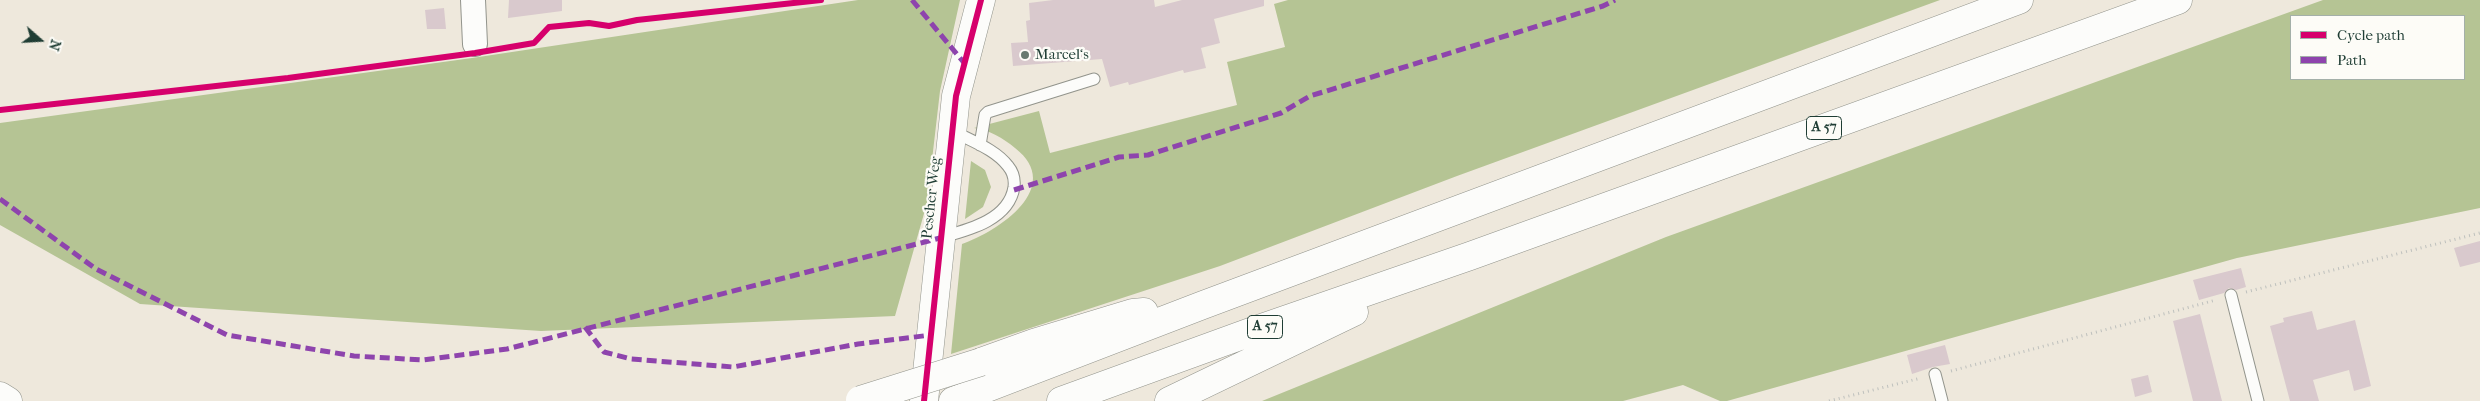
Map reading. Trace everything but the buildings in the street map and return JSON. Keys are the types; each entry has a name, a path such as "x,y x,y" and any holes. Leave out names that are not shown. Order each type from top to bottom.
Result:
{"main road":[{"name":"Pescher Weg","path":"924,401 956,96 981,0"},
{"path":"954,401 1203,304 2019,0"},
{"name":"A 57","path":"1060,401 1269,325 1470,256 2178,0"},
{"path":"1169,401 1470,256"},
{"path":"858,400 1133,313 1203,304"},
{"path":"0,396 8,401"}],"street":[{"path":"472,0 475,44"}],"lane":[{"path":"980,145 985,115 988,112 1094,79"},
{"path":"940,238 980,225 1000,211 1011,196 1014,177 1009,167 980,145 952,130"},
{"path":"2231,295 2258,401"},
{"path":"1935,374 1942,401"}],"path":[{"path":"1829,401 2231,295 2480,233"}],"green space":[{"path":"858,0 960,0 940,91 927,203 895,316 541,331 140,304 0,225 0,123 472,58"},
{"path":"1288,0 1940,0 1457,176 1220,266 951,354 962,244 993,229 1021,206 1030,192 1033,178 1029,163 1015,148 996,135 974,128 1039,111 1050,153 1237,105 1227,62 1285,47 1274,4"},
{"path":"2323,0 2480,0 2480,208 2237,258 1727,401 1720,401 1683,385 1623,401 1262,401 1666,237"},
{"path":"971,161 985,170 991,187 983,207 965,219"}],"marked path":[{"path":"912,0 965,64"},
{"path":"1014,190 1119,157 1148,155 1281,113 1310,96 1603,6 1615,0"},
{"path":"0,199 96,269 227,335 354,356 423,360 507,349 940,238"},
{"path":"585,327 604,352 631,359 733,367 858,344 931,335"}],"cycle path":[{"path":"0,110 288,78 475,53 534,43 549,27 589,23 609,26 637,20 821,0"},
{"path":"924,401 956,96 981,0"}],"place":[{"name":"Marcel‘s","path":"1025,55"}]}
